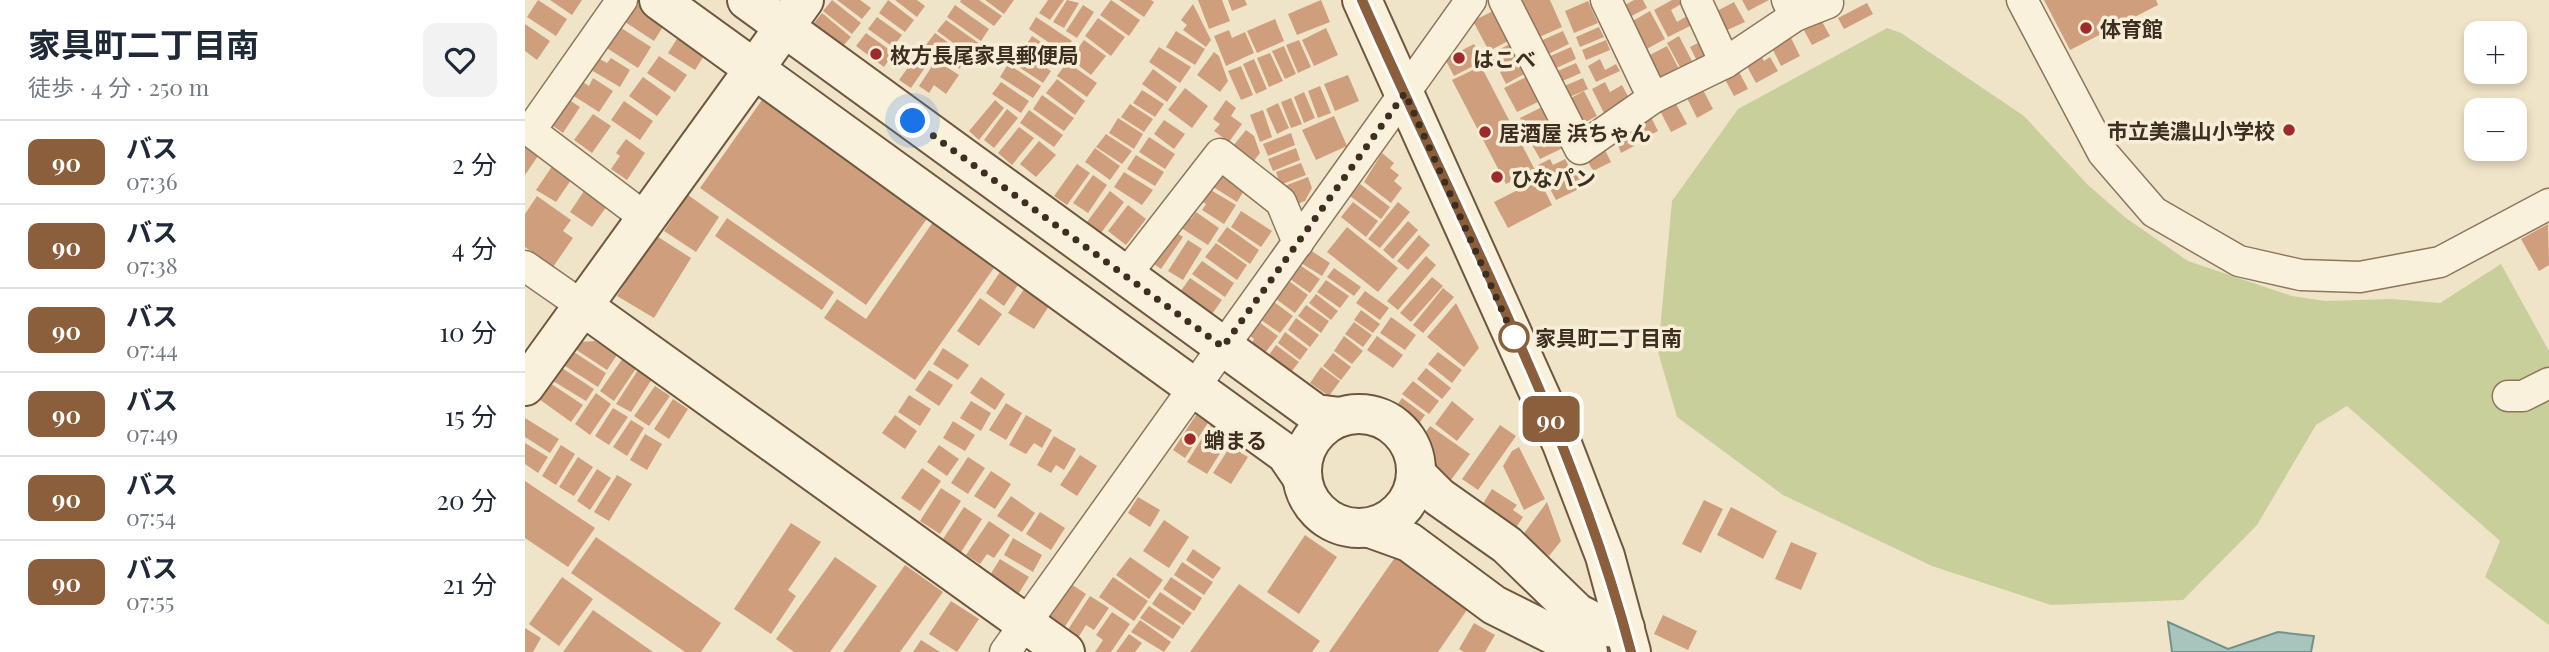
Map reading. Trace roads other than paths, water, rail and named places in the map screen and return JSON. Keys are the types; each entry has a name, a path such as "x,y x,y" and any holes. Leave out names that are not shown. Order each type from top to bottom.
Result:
{"street":[{"path":"622,0 528,129 647,219"},
{"path":"659,0 1286,454 1301,475"},
{"path":"747,0 794,14 933,136 1316,414 1377,416 1393,426 1406,439 1414,455 1416,474 1413,492 1403,508 1389,521 1370,528"},
{"path":"1362,0 1562,444 1605,556 1628,640"},
{"path":"1015,638 1471,0"},
{"path":"1504,0 1580,149 1653,98 1725,63 1791,8 1828,3"},
{"path":"1606,0 1653,98"},
{"path":"1696,0 1725,63"},
{"path":"2022,0 2103,153 2154,212 2239,261 2301,275 2360,277 2439,262 2549,204"},
{"path":"525,386 794,14"},
{"path":"902,176 933,136"},
{"path":"1125,276 1220,154 1282,202 1298,243"},
{"path":"1051,284 1081,243"},
{"path":"525,266 584,307 1015,638 1065,652"},
{"path":"2508,396 2523,396 2549,383"},
{"path":"1341,416 1324,425 1311,439 1302,456 1301,475 1305,495 1324,517 1351,528 1370,528 1409,542 1494,605 1588,652"},
{"path":"1416,474 1439,497 1507,545 1577,613 1628,640"}],"water":[{"path":"2168,622 2228,649 2278,632 2314,636 2311,652 2172,652"}],"place":[{"name":"体育館","path":"2086,28"},
{"name":"枚方長尾家具郵便局","path":"876,54"},
{"name":"はこべ","path":"1459,58"},
{"name":"市立美濃山小学校","path":"2289,130"},
{"name":"居酒屋 浜ちゃん","path":"1485,132"},
{"name":"ひなパン","path":"1497,177"},
{"name":"家具町二丁目南","path":"1514,337"},
{"name":"蛸まる","path":"1190,439"}]}
